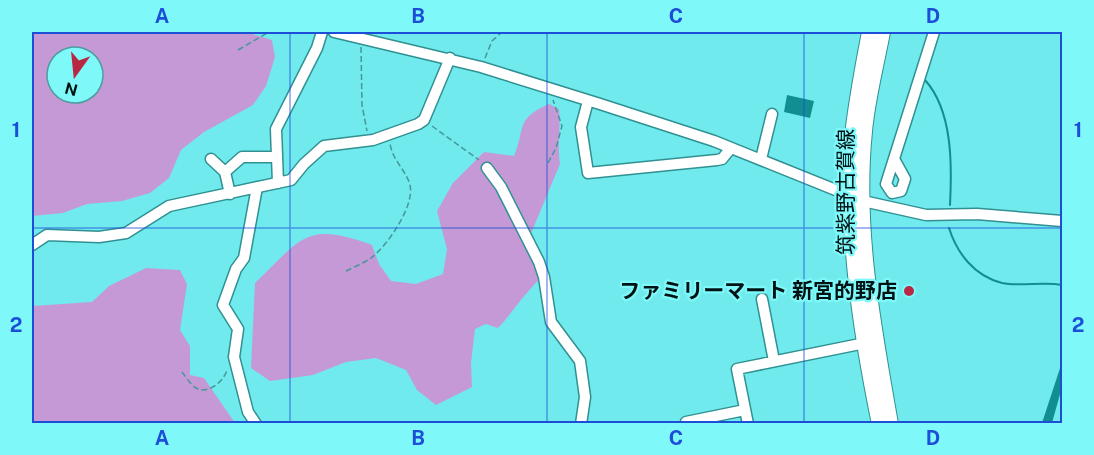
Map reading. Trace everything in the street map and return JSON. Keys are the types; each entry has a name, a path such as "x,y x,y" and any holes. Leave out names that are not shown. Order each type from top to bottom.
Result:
{"main road":[{"name":"筑紫野古賀線","path":"869,32 854,127 857,200 879,423"},
{"name":"筑紫野古賀線","path":"857,200 865,130 883,32"},
{"name":"筑紫野古賀線","path":"870,342 891,423"}],"street":[{"path":"278,183 276,129 317,48 322,32"},
{"path":"334,32 450,58 588,101 761,159 857,200 926,215 977,214 1062,222"},
{"path":"894,159 934,32"},
{"path":"32,245 46,235 99,237 126,233 170,206 291,180 304,164 324,146 389,136 424,120 450,58"},
{"path":"588,101 581,127 588,173 717,160 722,159 730,148"},
{"path":"761,159 772,114"},
{"path":"225,172 242,157 277,157"},
{"path":"211,159 225,172 230,194"},
{"path":"487,168 501,187 539,262 544,277 551,322 580,361 585,397 580,423"},
{"path":"256,423 248,412 234,357 238,330 223,305 236,269 244,258 257,187"},
{"path":"762,299 774,361"},
{"path":"748,423 736,369 870,342"},
{"path":"686,422 745,410"}],"path":[{"path":"238,50 270,32"},
{"path":"481,67 492,41 502,32"},
{"path":"361,37 362,105 368,141"},
{"path":"548,163 556,148 562,126 552,103 556,91"},
{"path":"424,120 487,168"},
{"path":"346,271 371,258 393,235 408,202 410,185 395,161 389,136"},
{"path":"182,372 197,389 215,386 225,377 230,359 234,357"}],"shaded area":[{"path":"32,32 246,32 272,40 275,57 266,86 253,105 204,132 181,150 169,178 150,193 122,201 87,204 63,213 32,216"},
{"path":"549,104 559,109 560,164 527,243 539,280 498,328 486,324 475,329 471,363 472,387 436,405 417,390 406,370 376,358 346,362 313,375 270,381 251,368 255,283 295,245 306,238 332,234 372,245 379,264 391,281 416,284 443,274 447,249 437,211 453,183 484,152 514,156 526,119 538,109"},
{"path":"146,268 180,270 187,284 180,330 190,346 190,375 204,378 235,423 32,423 32,306 92,302 109,286"}],"water":[{"path":"787,95 814,101 810,118 784,112"},
{"path":"1062,362 1062,387 1052,423 1042,423"}],"waterway":[{"path":"925,80 941,107 946,123 951,173 950,205"},
{"path":"949,228 962,255 975,269 992,280 1009,284 1062,285"}],"place":[{"name":"ファミリーマート 新宮的野店","path":"909,291"}]}
